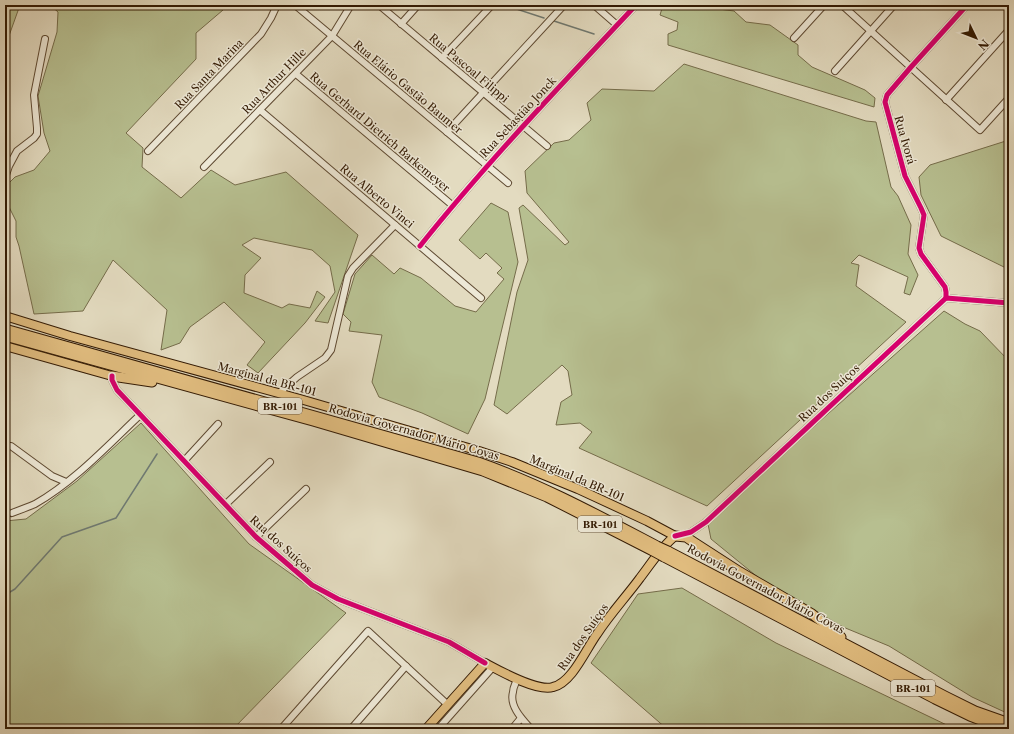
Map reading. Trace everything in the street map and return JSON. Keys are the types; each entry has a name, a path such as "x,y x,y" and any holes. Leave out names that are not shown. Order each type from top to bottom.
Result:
{"highway":[{"name":"Rodovia Governador Mário Covas","path":"5,329 478,462 553,492 655,549"},
{"name":"Rodovia Governador Mário Covas","path":"5,336 194,388 483,471 547,497 666,554 861,652 958,703 1009,724"},
{"path":"112,376 194,388"},
{"path":"675,536 686,537 740,572 812,614 861,652"},
{"name":"Rodovia Governador Mário Covas","path":"666,554 940,702 970,716 1004,729"}],"main road":[{"name":"Marginal da BR-101","path":"5,316 78,338 448,441 496,456 600,499 675,536"},
{"path":"5,346 112,376"},
{"name":"Rua dos Suíços","path":"485,662 517,679 546,688 555,687 564,683 610,616 666,544 675,536"},
{"path":"426,729 485,662"}],"street":[{"name":"Rua Santa Marina","path":"148,151 261,34 277,5"},
{"name":"Rua Elário Gastão Baumer","path":"295,5 508,183"},
{"name":"Rua Arthur Hille","path":"204,167 332,36 351,5"},
{"name":"Rua Pascoal Filippi","path":"378,5 547,146"},
{"path":"401,24 418,5"},
{"path":"442,58 492,5"},
{"path":"447,132 564,5"},
{"path":"594,5 616,25"},
{"name":"Rua Sebastião Jonck","path":"420,246 452,205 523,126 636,5"},
{"path":"794,38 824,5"},
{"path":"842,5 980,130 1009,98"},
{"path":"835,71 894,5"},
{"name":"Rua Ivorá","path":"946,298 945,287 921,254 919,248 924,216 922,208 905,176 885,102 887,95 967,5"},
{"path":"946,100 1009,30"},
{"path":"5,178 10,162 17,151 37,134 34,95 44,39"},
{"name":"Rua Gerhard Dietrich Barkemeyer","path":"296,74 452,205"},
{"name":"Rua Alberto Vinci","path":"260,110 480,298"},
{"path":"279,393 297,377 329,354 333,343 348,276 353,268 396,225"},
{"path":"946,298 1009,303"},
{"name":"Rua dos Suíços","path":"675,536 687,534 697,529 946,298"},
{"name":"Rua dos Suíços","path":"112,376 112,380 117,390 185,460 256,537 312,585 330,596 449,642 485,662"},
{"path":"12,513 37,502 66,482 93,460 140,415"},
{"path":"185,460 218,424"},
{"path":"5,446 10,446 52,476 66,482"},
{"path":"226,504 270,462"},
{"path":"256,537 306,488"},
{"path":"695,543 697,529"},
{"path":"281,729 368,631 448,705"},
{"path":"351,729 406,666"},
{"path":"438,729 493,667"},
{"path":"517,679 512,692 512,699 514,706 531,729"},
{"path":"512,729 522,718"}],"green space":[{"path":"5,5 20,5 5,47"},
{"path":"50,5 224,5 223,10 196,33 196,59 126,133 143,148 142,167 181,198 211,170 235,185 286,172 358,235 328,323 315,321 335,292 330,266 312,250 254,238 242,245 261,258 245,275 244,293 282,308 289,304 310,308 317,291 325,297 305,323 258,373 247,365 265,342 224,302 190,327 180,343 161,350 167,310 113,260 83,311 34,314 16,237 16,221 7,203 5,194 9,183 15,177 34,170 50,151 44,133 38,96 57,32 58,12"},
{"path":"663,5 688,5 734,11 746,22 770,25 798,45 798,55 812,67 865,90 875,98 874,107 668,45 668,34 677,30 678,22 660,15"},
{"path":"684,64 866,121 876,122 891,187 898,196 911,225 908,254 918,275 910,295 904,293 908,277 859,255 851,263 859,265 856,286 906,322 707,506 579,448 592,432 580,423 556,425 561,402 572,395 568,371 562,365 507,414 494,405 517,292 528,260 519,208 523,205 565,245 569,242 527,193 525,171 554,143 569,140 591,120 587,103 602,89 654,91"},
{"path":"1009,140 1008,269 941,236 921,195 919,177 930,165"},
{"path":"491,203 508,212 518,262 485,399 468,434 422,413 379,397 372,382 382,335 349,331 351,322 343,314 355,274 372,255 394,274 400,268 421,278 455,306 476,312 504,279 497,273 502,268 486,253 480,259 459,240"},
{"path":"944,311 980,331 1009,361 1009,714 972,697 889,646 843,627 760,579 711,539 708,524 812,428"},
{"path":"141,423 249,544 346,613 233,729 5,729 5,521 26,519 77,481"},
{"path":"682,588 776,643 955,729 667,729 591,663 638,594"}],"waterway":[{"path":"504,5 544,18"},
{"path":"554,21 594,34"},
{"path":"5,595 15,589 62,537 116,518 157,454"}],"cycle path":[{"path":"420,246 498,154 636,5"},
{"path":"946,298 945,287 921,254 919,248 924,215 905,176 885,102 887,95 967,5"},
{"path":"675,536 691,532 706,522 946,298 1009,303"},
{"path":"112,376 112,380 117,390 256,537 312,585 338,599 449,642 485,663"}]}
